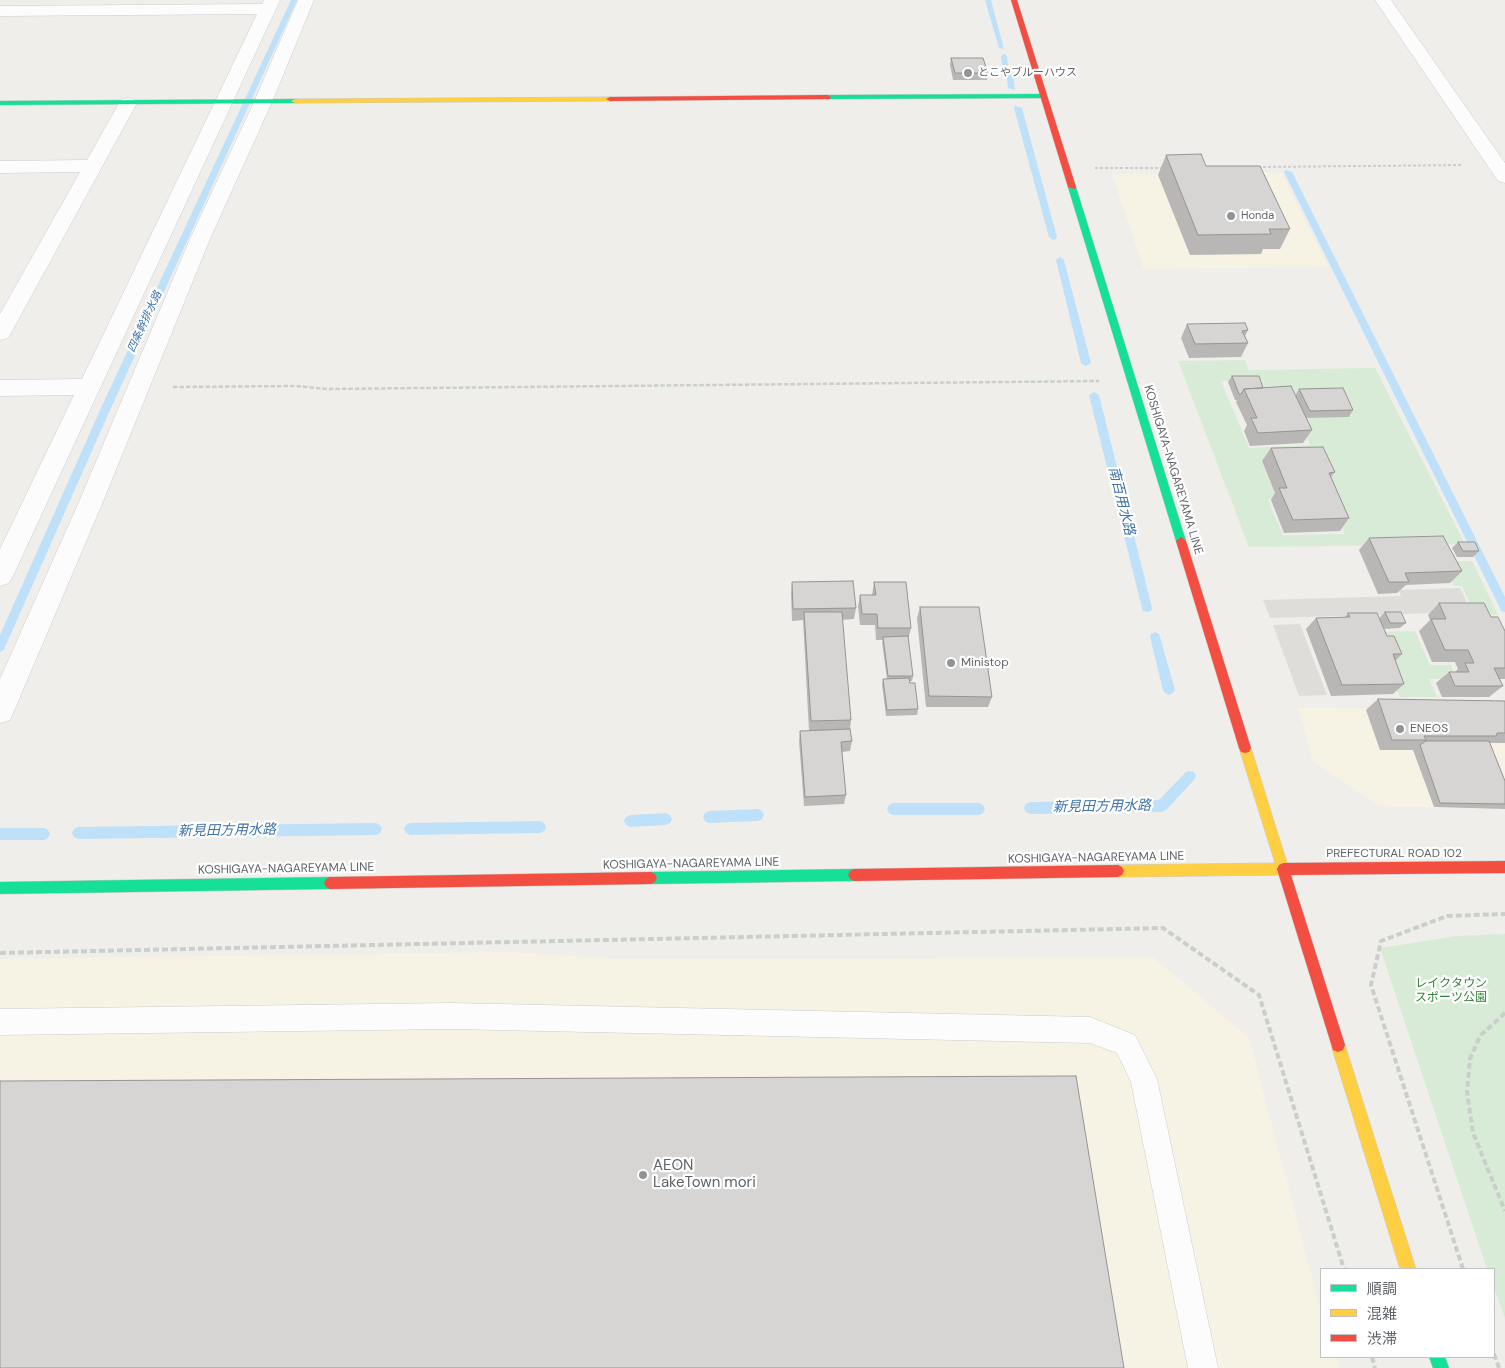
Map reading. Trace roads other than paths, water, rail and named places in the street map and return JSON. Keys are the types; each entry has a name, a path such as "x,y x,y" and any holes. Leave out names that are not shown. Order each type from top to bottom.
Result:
{"main road":[{"name":"KOSHIGAYA-NAGAREYAMA LINE","path":"0,888 1283,869 1014,0"},
{"path":"0,103 1044,96"},
{"name":"PREFECTURAL ROAD 102","path":"1283,869 1505,867"},
{"path":"1283,869 1408,1268"}],"street":[{"path":"0,711 200,239 259,102 306,0"},
{"path":"1383,0 1501,171"},
{"path":"0,11 270,4 230,102 90,387 0,576"},
{"path":"0,332 128,103"},
{"path":"0,167 93,166"},
{"path":"0,388 90,387"}],"lane":[{"path":"0,1022 451,1016 1090,1030 1126,1044 1144,1079 1203,1368"}],"waterway":[{"name":"四条幹排水路","path":"0,647 106,408 294,0"},
{"name":"南百用水路","path":"988,0 1002,48"},
{"name":"南百用水路","path":"1004,56 1006,65"},
{"name":"南百用水路","path":"1009,73 1012,88"},
{"name":"南百用水路","path":"1018,108 1053,237"},
{"path":"1288,172 1505,608"},
{"name":"南百用水路","path":"1060,260 1086,363"},
{"name":"南百用水路","path":"1094,395 1147,608"},
{"name":"南百用水路","path":"1155,637 1169,690"},
{"name":"南百用水路","path":"1177,720 1179,725"},
{"name":"新見田方用水路","path":"1030,808 1162,806 1190,776"},
{"name":"新見田方用水路","path":"893,809 979,809"},
{"name":"新見田方用水路","path":"709,817 758,815"},
{"name":"新見田方用水路","path":"630,821 666,819"},
{"name":"新見田方用水路","path":"410,829 540,827"},
{"name":"新見田方用水路","path":"78,833 376,829"},
{"name":"新見田方用水路","path":"0,834 44,834"}],"place":[{"name":"とこやブルーハウス","path":"968,73"},
{"name":"Honda","path":"1231,216"},
{"name":"Ministop","path":"951,663"},
{"name":"ENEOS","path":"1400,729"},
{"name":"AEON LakeTown mori","path":"643,1175"}],"park label":[{"name":"レイクタウン スポーツ公園","path":"1451,991"}]}
